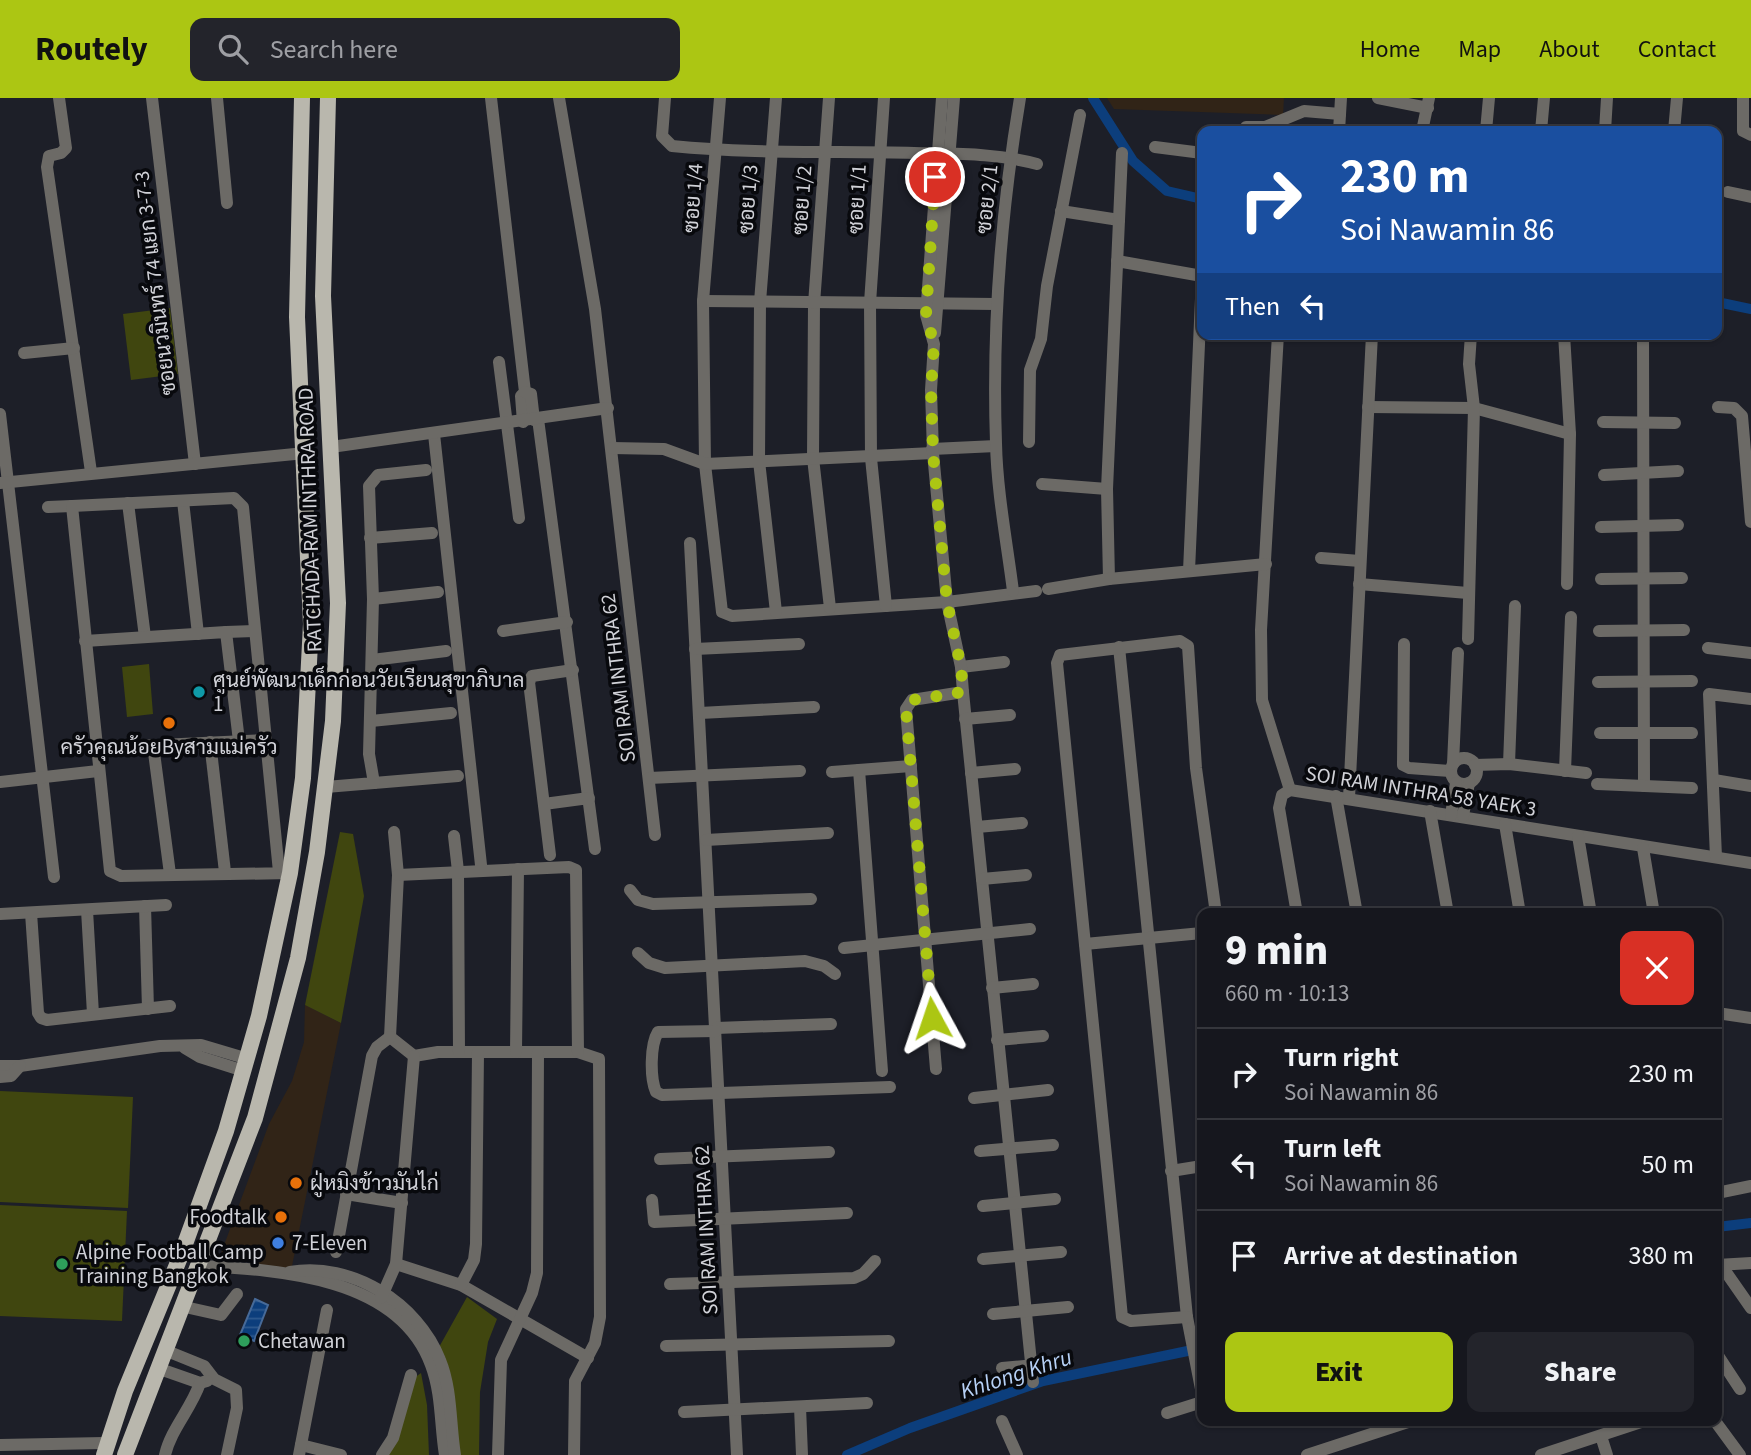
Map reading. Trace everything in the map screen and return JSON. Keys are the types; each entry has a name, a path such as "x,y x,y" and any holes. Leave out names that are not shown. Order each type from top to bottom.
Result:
{"main road":[{"name":"RATCHADA-RAM INTHRA ROAD","path":"102,1451 207,1186 246,1065 303,778 310,671 311,574 297,270 302,98"},
{"name":"RATCHADA-RAM INTHRA ROAD","path":"128,1455 242,1156 274,1052 308,909 326,788 336,667 338,603 323,296 328,98"}],"street":[{"path":"59,98 66,148 61,153 49,156 47,167 90,472"},
{"name":"ซอยนวมินทร์ 74 แยก 3-7-3","path":"152,98 195,464"},
{"path":"217,98 227,202"},
{"path":"491,98 525,392 521,396 535,420 567,622 595,849"},
{"name":"SOI RAM INTHRA 62","path":"559,98 595,309 649,778 703,777 737,1455"},
{"path":"665,98 662,136 672,146 715,151 943,153 1011,157 1037,164"},
{"name":"ซอย 1/4","path":"720,98 703,301 705,464 722,612 728,617 776,612"},
{"name":"ซอย 1/3","path":"775,98 760,302 759,461 776,612"},
{"name":"ซอย 1/2","path":"829,98 814,304 813,458 830,608"},
{"name":"ซอย 1/1","path":"884,98 870,303 871,458 886,606"},
{"path":"942,98 943,153 932,303 933,451 947,602 961,667 1033,1382"},
{"path":"943,153 954,98"},
{"name":"ซอย 2/1","path":"1013,591 996,446 996,304 1011,157 1020,98"},
{"path":"1339,126 1341,98"},
{"path":"1378,98 1428,103 1423,126"},
{"path":"1486,126 1489,98"},
{"path":"1541,126 1544,98"},
{"path":"1605,126 1608,98"},
{"path":"1674,126 1677,98"},
{"path":"1742,98 1741,124 1744,131 1751,135"},
{"path":"1267,126 1304,111 1340,114"},
{"path":"1030,442 1030,370 1041,340 1061,211 1080,114"},
{"path":"1155,147 1197,152"},
{"path":"1109,579 1107,489 1122,153"},
{"path":"1728,192 1751,197"},
{"path":"1061,211 1119,219"},
{"path":"1117,261 1197,275"},
{"path":"703,301 996,304"},
{"path":"1189,571 1199,340"},
{"name":"SOI RAM INTHRA 58 YAEK 3","path":"1278,340 1261,630 1262,700 1290,790 1751,863"},
{"path":"1356,908 1343,797 1359,584 1372,340"},
{"path":"1468,639 1474,408 1469,364 1471,340"},
{"path":"1564,340 1570,434 1567,584"},
{"path":"1643,340 1644,786"},
{"path":"24,354 74,348"},
{"path":"499,362 519,518"},
{"path":"1368,407 1474,408 1570,434"},
{"path":"1718,407 1734,408 1742,416 1751,522"},
{"path":"331,447 608,408"},
{"path":"0,414 3,483 54,877"},
{"path":"1603,422 1675,423"},
{"path":"434,434 481,865"},
{"path":"612,448 664,449 705,464 871,458 996,446"},
{"path":"3,483 90,472 305,453"},
{"path":"374,783 369,754 373,599 369,486 373,477 426,470"},
{"path":"1604,475 1678,471"},
{"path":"1042,484 1107,489"},
{"path":"48,507 234,498 239,500 243,507 265,740 285,872 117,876 110,871 72,506"},
{"path":"183,501 198,634"},
{"path":"128,503 145,637"},
{"path":"1601,527 1678,525"},
{"path":"370,538 432,533"},
{"path":"690,543 703,777 800,771"},
{"path":"1321,558 1360,561"},
{"path":"776,612 947,602 1109,579 1266,564"},
{"path":"1601,579 1682,578"},
{"path":"1359,584 1468,593"},
{"path":"373,599 438,592"},
{"path":"1509,764 1515,606"},
{"path":"1565,771 1571,617"},
{"path":"503,631 567,622"},
{"path":"1600,631 1684,630"},
{"path":"85,641 254,631"},
{"path":"226,632 239,741"},
{"path":"1187,1317 1131,1321 1122,1317 1057,663 1060,655 1180,641 1188,646 1196,768 1215,908"},
{"path":"695,649 799,644"},
{"path":"1404,644 1403,765 1457,775 1477,773 1475,765"},
{"path":"1119,647 1171,1171 1187,1317 1197,1372"},
{"path":"1708,648 1751,653"},
{"path":"372,660 446,651"},
{"path":"1457,816 1458,653"},
{"path":"961,667 1004,662"},
{"path":"550,855 529,682 532,676 573,670"},
{"path":"1598,682 1692,681"},
{"path":"936,1069 906,713 912,700 963,692"},
{"path":"1716,857 1709,694 1751,699"},
{"path":"700,713 814,707"},
{"path":"371,722 450,713"},
{"path":"965,719 1010,715"},
{"path":"1600,733 1692,733"},
{"path":"96,748 265,740"},
{"path":"210,743 225,873"},
{"path":"153,745 170,874"},
{"path":"1457,775 1464,758 1475,765 1509,764 1586,773"},
{"path":"832,772 911,766"},
{"path":"971,773 1015,769"},
{"path":"859,770 882,1071"},
{"path":"0,782 98,771"},
{"path":"326,788 458,776"},
{"path":"649,778 655,835"},
{"path":"1714,780 1751,786"},
{"path":"1597,784 1692,788"},
{"path":"1290,790 1282,794 1279,808 1296,908"},
{"path":"544,804 589,798"},
{"path":"1430,811 1447,908"},
{"path":"977,827 1022,823"},
{"path":"1505,824 1519,908"},
{"path":"336,1252 372,1056 377,1047 390,1037 398,875 394,832"},
{"path":"706,840 828,833"},
{"path":"454,836 458,871 459,1052"},
{"path":"1578,836 1590,908"},
{"path":"1643,848 1653,908"},
{"path":"398,875 569,867 578,873 578,1052"},
{"path":"516,1052 518,869"},
{"path":"982,879 1026,875"},
{"path":"630,890 638,900 653,904 811,899"},
{"path":"0,914 166,905"},
{"path":"145,906 148,1009"},
{"path":"87,910 93,1014"},
{"path":"31,913 41,1018 47,1020 170,1006"},
{"path":"844,948 1030,929"},
{"path":"1085,944 1197,934"},
{"path":"638,953 655,966 712,967 805,961 824,966 835,974"},
{"path":"992,988 1033,984"},
{"path":"1722,1014 1751,1018"},
{"path":"831,1024 658,1032 655,1038 653,1088 662,1095 890,1087"},
{"path":"998,1040 1043,1036"},
{"path":"390,1037 414,1056 459,1052 578,1052 596,1056 600,1065 600,1317 595,1343 575,1381 574,1455"},
{"path":"0,1066 20,1066 160,1046 185,1048 200,1057 246,1065"},
{"path":"461,1285 474,1260 476,1244 478,1052"},
{"path":"498,1455 499,1373 505,1349 520,1321 537,1273 538,1052"},
{"path":"381,1297 396,1264 414,1056"},
{"path":"0,1077 11,1076 20,1066"},
{"path":"974,1098 1048,1090"},
{"path":"980,1151 1053,1145"},
{"path":"660,1158 829,1152"},
{"path":"1171,1171 1197,1167"},
{"path":"1722,1192 1751,1186"},
{"path":"346,1194 402,1203"},
{"path":"983,1206 1055,1199"},
{"path":"652,1200 654,1222 847,1213"},
{"path":"983,1259 1061,1252"},
{"path":"670,1284 854,1278 863,1274 874,1261"},
{"path":"1722,1265 1751,1263"},
{"path":"396,1264 461,1285 588,1358"},
{"path":"201,1266 286,1272 314,1270 337,1275 381,1297 421,1325 441,1362 455,1455"},
{"path":"1722,1269 1751,1308"},
{"path":"185,1307 221,1315 237,1294"},
{"path":"381,1297 414,1334 431,1364 436,1382 445,1455"},
{"path":"993,1314 1068,1307"},
{"path":"327,1310 300,1450 341,1455"},
{"path":"666,1346 890,1341"},
{"path":"167,1351 204,1366 215,1379 236,1390 238,1398 227,1455"},
{"path":"1002,1368 1068,1362"},
{"path":"1722,1362 1740,1390"},
{"path":"160,1369 200,1383 215,1379"},
{"path":"382,1455 393,1438 411,1375"},
{"path":"164,1455 174,1432 192,1405 200,1383"},
{"path":"684,1412 867,1403"},
{"path":"1167,1413 1197,1404"},
{"path":"800,1407 802,1455"},
{"path":"1002,1421 1012,1454"},
{"path":"1307,1455 1396,1426"},
{"path":"1541,1455 1630,1426"},
{"path":"1719,1426 1740,1455"},
{"path":"1601,1436 1607,1455"},
{"path":"0,1445 102,1451"}],"shaded area":[{"path":"1107,98 1284,98 1283,115 1114,109"},
{"path":"305,1005 341,1023 291,1271 220,1256 269,1124 292,1081 304,1042"}],"green space":[{"path":"170,308 178,374 131,380 123,314"},
{"path":"149,664 153,714 127,717 122,667"},
{"path":"340,832 353,834 364,896 341,1023 305,1005"},
{"path":"0,1091 133,1097 128,1208 0,1202"},
{"name":"Alpine Football Camp Training Bangkok","path":"0,1205 127,1211 122,1321 0,1316"},
{"path":"467,1297 497,1319 488,1342 480,1392 479,1455 457,1455 438,1349"},
{"path":"421,1373 427,1405 429,1455 384,1455 414,1378"}],"water":[{"path":"255,1299 268,1305 254,1341 240,1335"}],"waterway":[{"path":"1093,98 1133,161 1167,191 1197,198"},
{"path":"1722,303 1751,309"},
{"name":"Khlong Khru","path":"1722,1226 1751,1223"},
{"name":"Khlong Khru","path":"847,1455 910,1428 1043,1381 1197,1349"}],"place":[{"name":"ศูนย์พัฒนาเด็กก่อนวัยเรียนสุขาภิบาล 1","path":"199,692"},
{"name":"ครัวคุณน้อยByสามแม่ครัว","path":"169,723"},
{"name":"ฝู่หมิงข้าวมันไก่","path":"296,1183"},
{"name":"Foodtalk","path":"281,1217"},
{"name":"7-Eleven","path":"278,1243"},
{"name":"Alpine Football Camp Training Bangkok","path":"62,1264"},
{"name":"Chetawan","path":"244,1341"}],"route":[{"path":"932,1018 906,709 912,700 963,692 961,667 947,602 933,453 931,390 934,344 926,315 926,302 935,177"}]}
